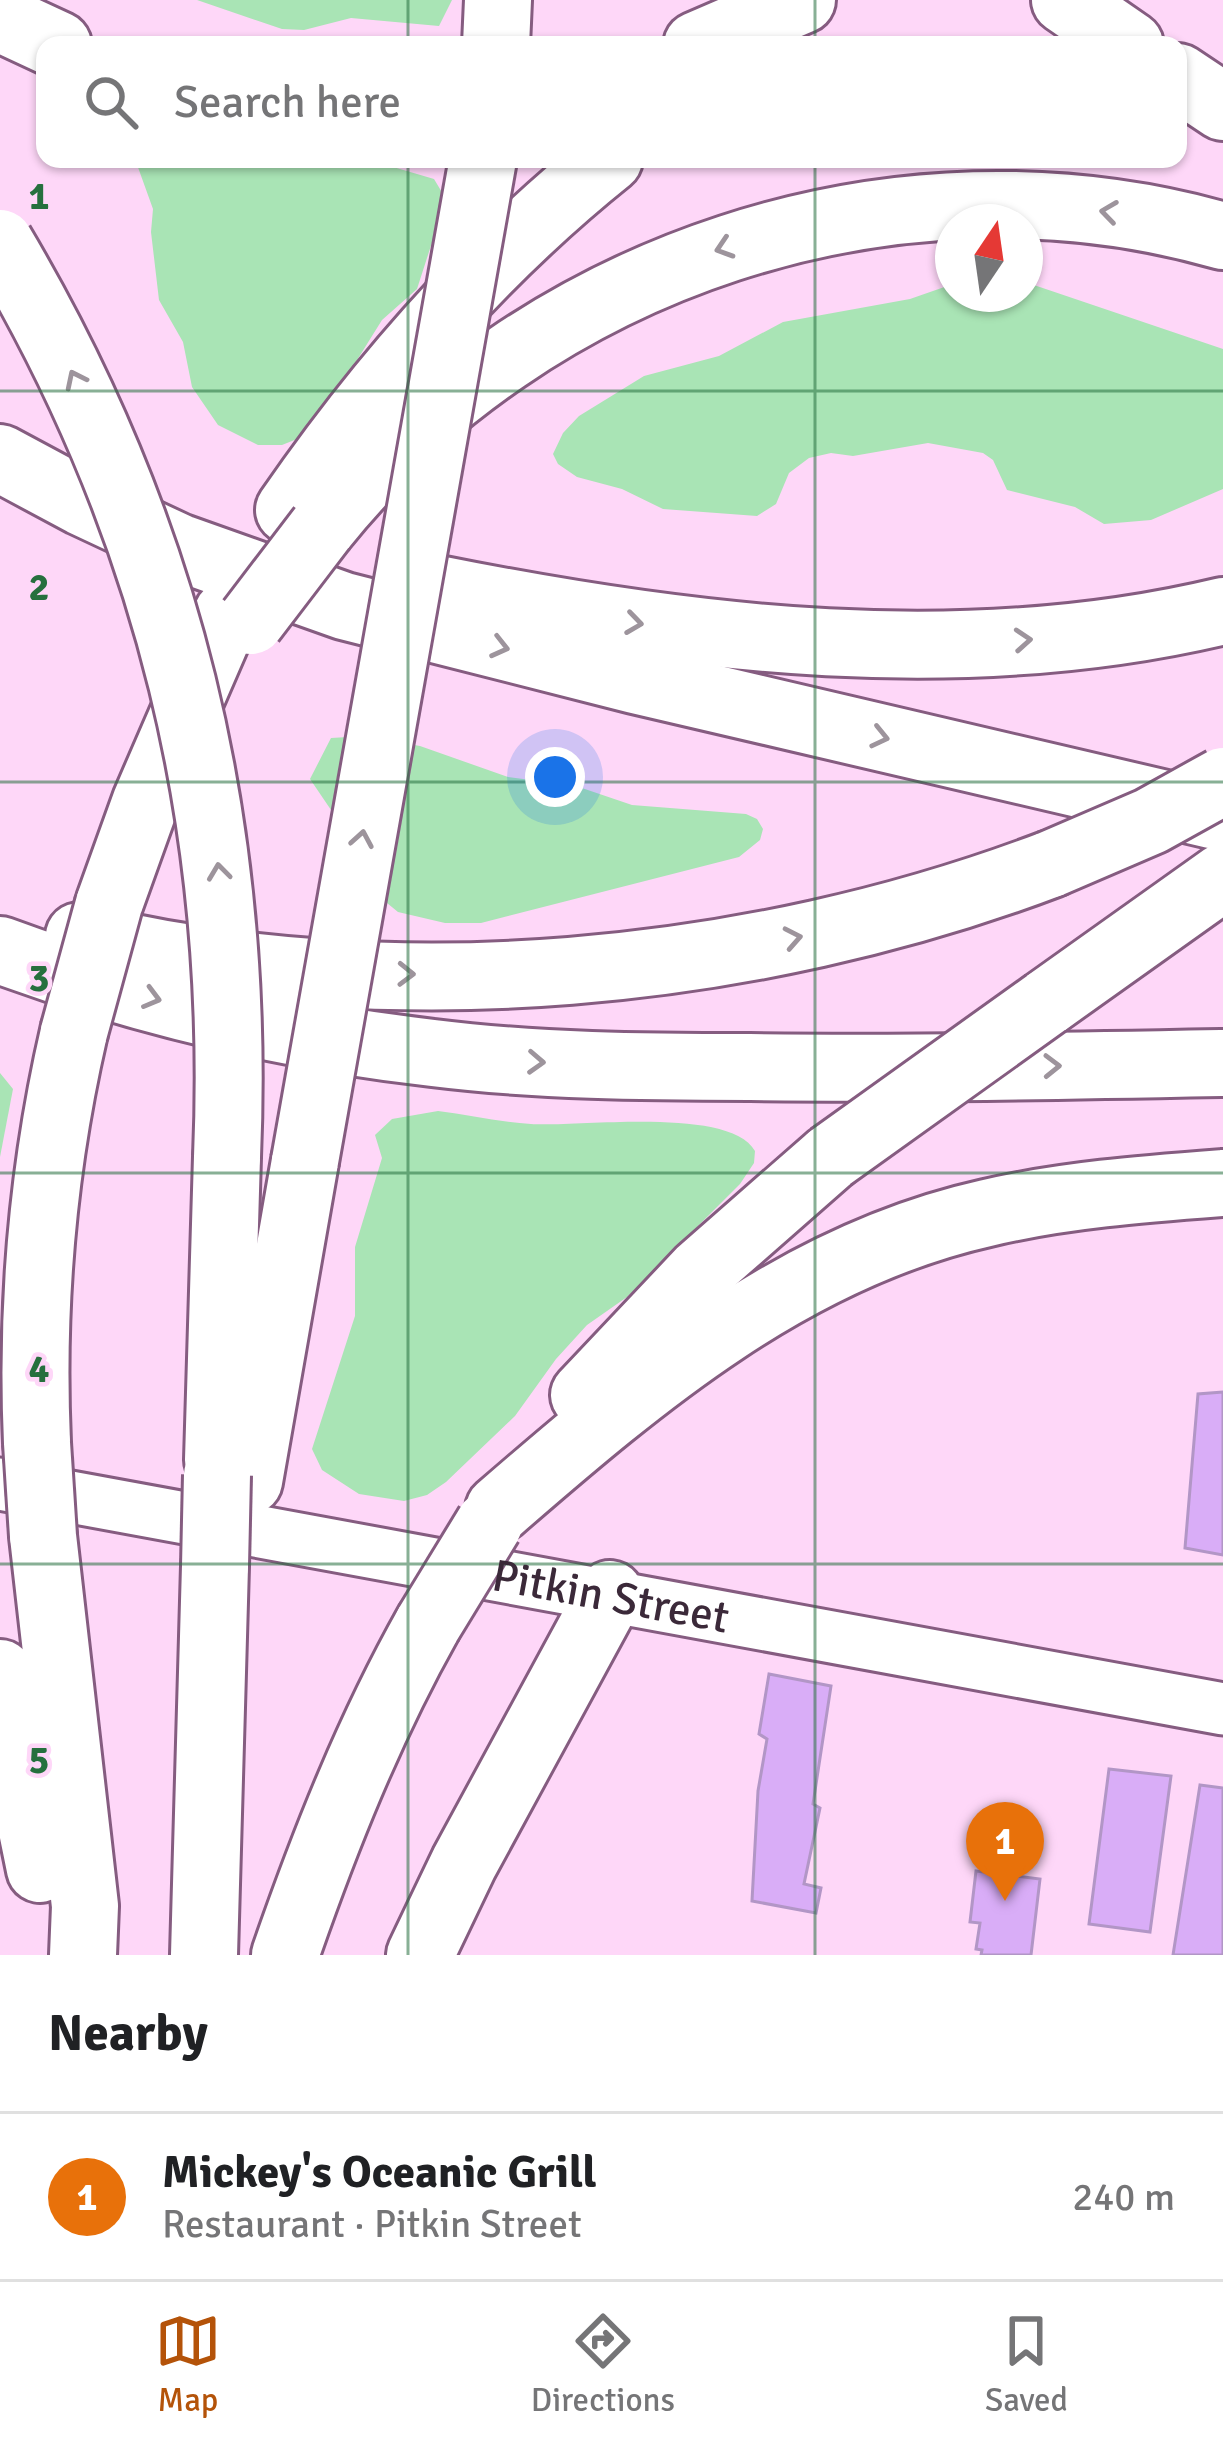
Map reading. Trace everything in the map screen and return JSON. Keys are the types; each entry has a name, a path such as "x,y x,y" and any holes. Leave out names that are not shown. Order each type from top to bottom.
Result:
{"highway":[{"path":"496,36 498,0"},
{"path":"718,36 802,0"},
{"path":"765,36 814,0"},
{"path":"1065,0 1117,36"},
{"path":"0,18 39,36"},
{"path":"1187,83 1223,107"},
{"path":"233,1478 305,1161 481,168"},
{"path":"83,1955 85,1906 44,1536 18,1464 35,1352 56,1130 74,1032 109,904 184,713 239,618 303,523 348,427 416,342 496,259 599,168"},
{"path":"303,523 476,380 526,345 643,280 758,237 859,215 989,203 1088,209 1223,236"},
{"path":"0,243 52,334 100,435 155,579 188,696 214,830 227,956 233,1478 208,1793 204,1955"},
{"path":"0,438 191,518 315,559 487,598 619,620 808,641 947,644 1095,634 1223,611"},
{"path":"0,458 178,547 344,606 569,664 1223,817"},
{"path":"0,917 137,949 248,965 412,974 518,972 648,961 792,938 915,909 1051,864 1133,829 1223,781"},
{"path":"286,1955 343,1798 385,1705 494,1517 568,1413 735,1238 831,1157 1223,877"},
{"path":"0,950 119,989 262,1024 377,1046 483,1058 770,1068 1223,1063"},
{"path":"494,1517 691,1351 762,1304 834,1267 913,1234 986,1213 1090,1196 1223,1183"},
{"path":"419,1955 610,1594"},
{"path":"0,1673 56,1955"}],"main road":[{"name":"Pitkin Street","path":"18,1464 610,1594 1223,1709"}],"green space":[{"path":"197,0 452,0 439,26 351,18 304,30 282,29"},
{"path":"138,168 397,168 434,179 446,199 417,289 382,320 319,421 302,437 282,445 258,445 218,425 192,387 183,342 159,300 153,209"},
{"path":"1043,288 1223,349 1223,489 1151,520 1104,524 1075,507 1007,490 993,460 983,453 928,443 809,458 789,473 776,504 757,516 663,509 622,489 577,477 558,464 553,454 563,433 579,416 644,376 719,356 783,322 935,290 935,312 1043,312"},
{"path":"365,736 420,746 508,777 576,786 632,805 746,814 763,829 760,840 739,857 481,923 445,923 398,912 387,903 365,860 310,779 331,738"},
{"path":"0,1073 13,1089 0,1157"},
{"path":"438,1111 531,1124 686,1123 740,1137 755,1151 754,1163 740,1184 627,1297 587,1325 515,1416 446,1482 427,1495 404,1501 359,1494 322,1470 312,1449 355,1316 355,1247 382,1158 375,1135 392,1119"}],"building":[{"path":"1223,1392 1223,1555 1185,1548 1198,1394"},
{"path":"769,1674 831,1686 813,1804 820,1808 804,1884 821,1888 816,1913 752,1901 758,1791 767,1739 759,1734"},
{"path":"1109,1769 1171,1776 1150,1932 1089,1924"},
{"path":"1200,1785 1223,1788 1223,1955 1173,1955"},
{"path":"976,1871 1040,1879 1031,1955 981,1955 982,1950 976,1949 980,1923 970,1922"}],"place":[{"name":"Mickey's Oceanic Grill","path":"1005,1901"}]}
